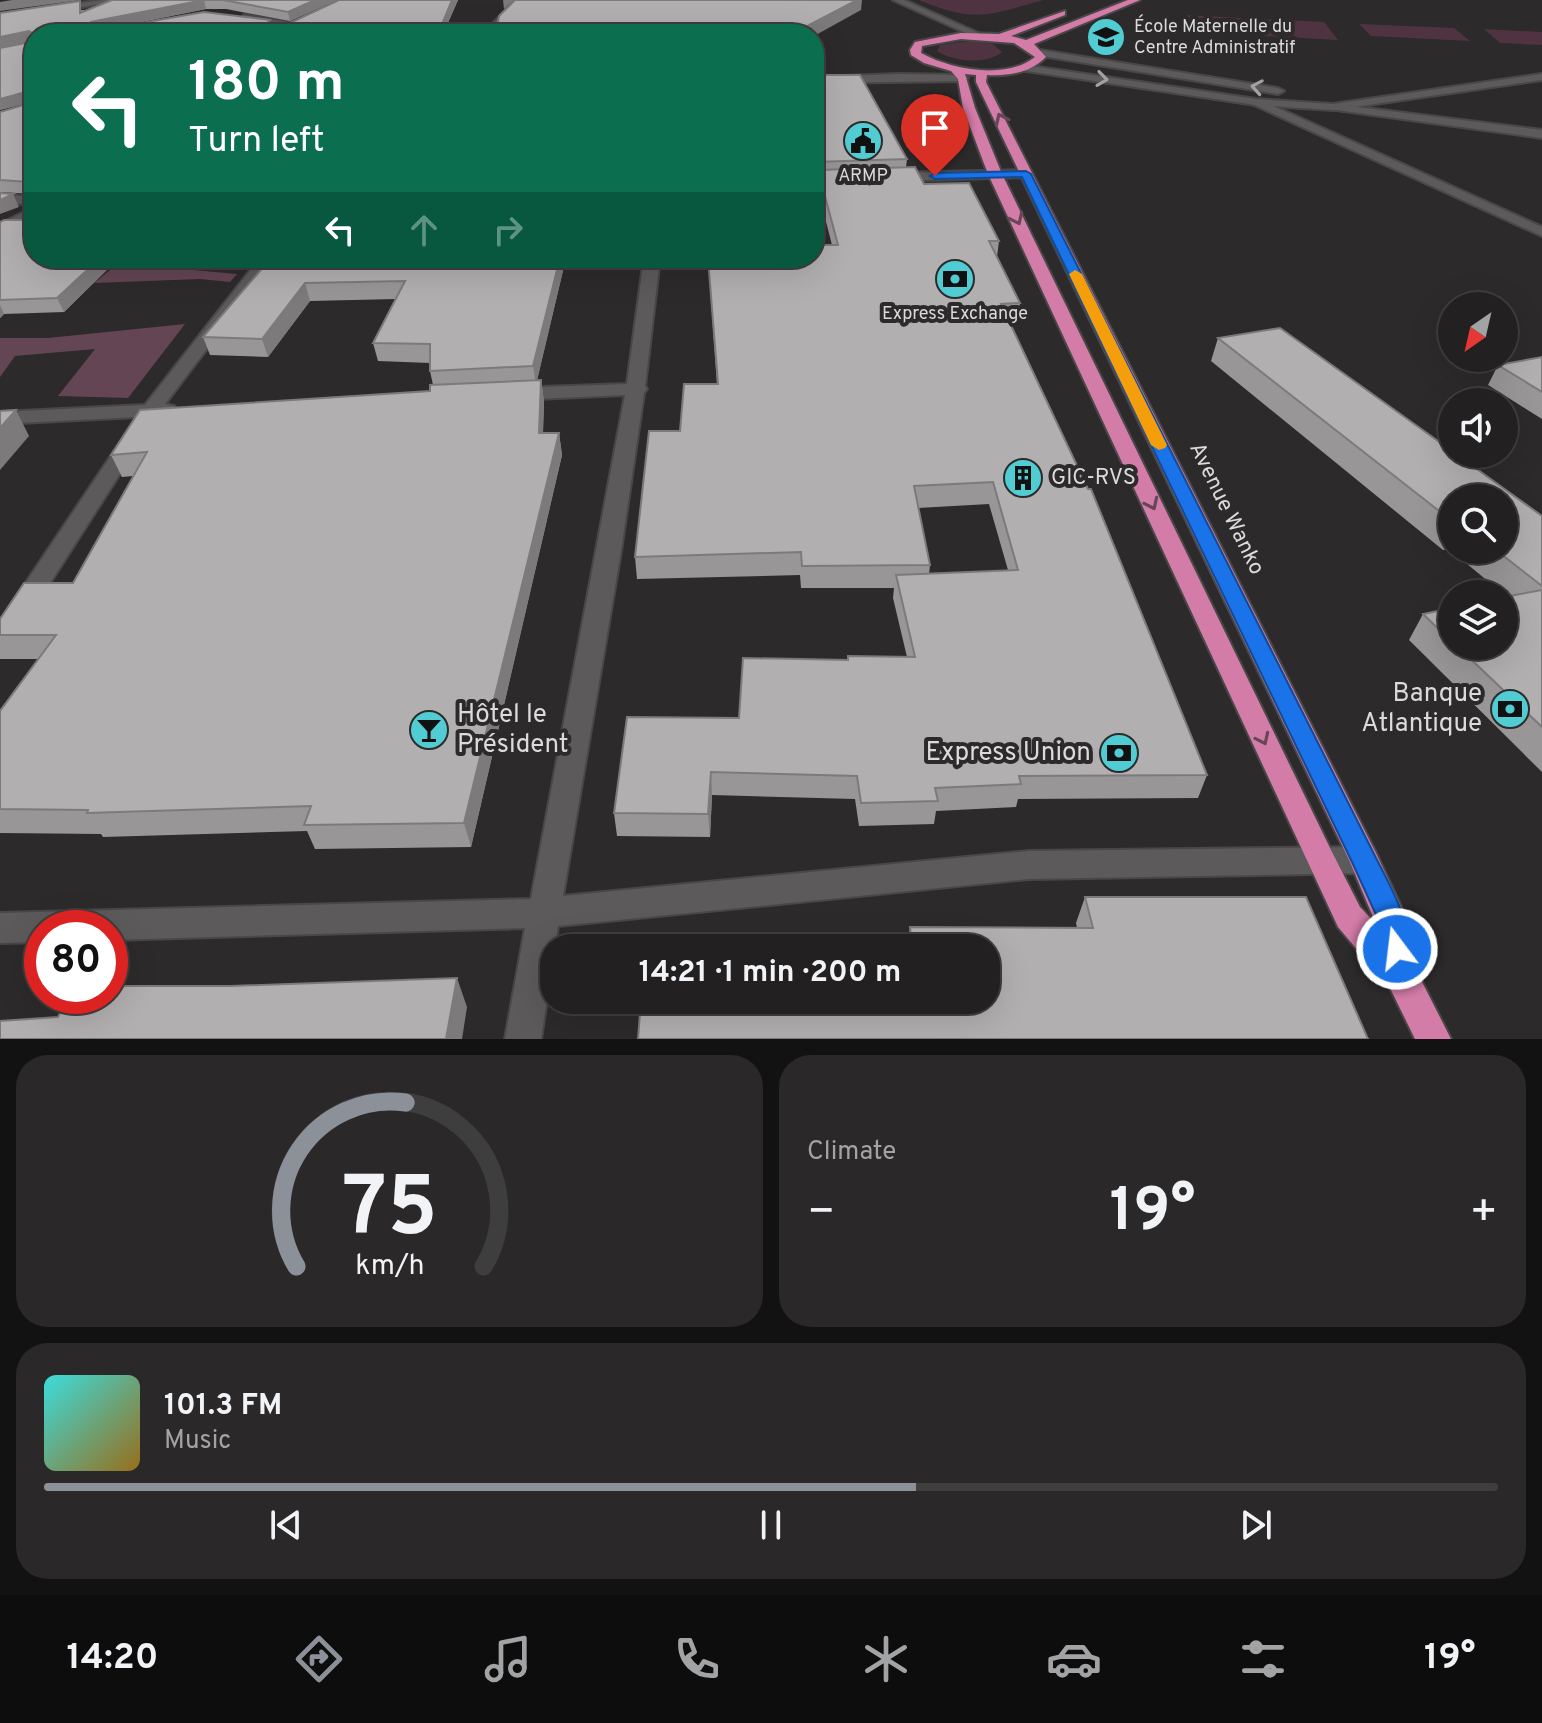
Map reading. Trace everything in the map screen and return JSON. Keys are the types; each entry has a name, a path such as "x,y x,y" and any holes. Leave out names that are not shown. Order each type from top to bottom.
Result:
{"highway":[{"path":"1025,44 1136,0"},
{"path":"998,38 1070,11"},
{"path":"943,37 998,38 1025,44 1040,53 1039,61 1024,68 967,73 924,61 915,50 919,44 943,37"},
{"name":"Avenue Wanko","path":"967,73 969,108 995,174 1321,862 1349,917 1403,979 1433,1039"},
{"name":"Avenue Wanko","path":"967,73 981,82 1364,860 1391,919 1403,979"}],"street":[{"path":"0,17 122,0"},
{"path":"497,24 523,0"},
{"path":"897,0 980,36"},
{"path":"239,17 282,24"},
{"path":"300,24 305,22"},
{"path":"1040,53 1276,90 1333,107 1542,77"},
{"path":"1024,68 1256,102 1333,107 1542,134"},
{"path":"824,80 967,73"},
{"path":"1256,102 1542,232"},
{"path":"874,178 1026,174"},
{"path":"0,198 24,200"},
{"path":"0,230 24,217"},
{"path":"0,641 151,410 260,268"},
{"path":"523,1039 542,913 638,389 651,268"},
{"path":"496,395 638,389"},
{"path":"0,418 182,409"},
{"path":"0,928 542,913 1029,865 1364,860"}],"shaded area":[{"path":"919,0 1043,0 981,15 954,12"},
{"path":"1185,15 1324,22 1338,40 1192,32"},
{"path":"1359,24 1454,28 1470,41 1371,36"},
{"path":"1484,29 1542,32 1542,45 1500,43"},
{"path":"969,41 993,44 1002,52 988,59 970,60 952,58 937,51 940,45"},
{"path":"113,268 172,268 237,274 230,282 200,279 94,283"},
{"path":"185,324 128,398 58,396 95,349 15,356 0,377 0,338 48,338"}],"building":[{"path":"112,0 204,0 90,24 24,24 24,32 0,37 0,13 80,1 80,13"},
{"path":"223,0 315,0 288,12"},
{"path":"339,0 452,0 442,24 288,24"},
{"path":"515,0 857,0 811,24 498,24 499,16"},
{"path":"204,12 270,20 267,24 136,24"},
{"path":"24,43 24,92 0,99 0,48"},
{"path":"824,75 860,75 907,159 824,162"},
{"path":"24,105 24,182 0,180 0,112"},
{"path":"915,167 924,184 969,183 999,241 989,241 1020,303 1001,304 1088,489 1091,489 1207,775 1019,776 1021,784 935,788 938,801 861,803 857,776 711,772 708,814 614,813 627,717 739,718 743,658 848,660 848,656 915,657 896,575 1018,570 993,482 914,486 930,565 802,566 801,552 635,557 649,431 680,431 684,384 718,384 709,268 824,268 824,245 838,245 824,192 824,170"},
{"path":"0,193 13,194 0,200"},
{"path":"24,220 24,268 89,268 57,298 0,300 0,222"},
{"path":"263,268 558,268 533,366 430,371 430,344 373,343 405,281 305,283 262,339 203,337"},
{"path":"1280,328 1438,441 1438,468 1475,468 1498,484 1438,484 1438,510 1218,338"},
{"path":"1542,357 1542,392 1509,372 1518,372 1518,361"},
{"path":"541,380 539,433 559,433 464,823 304,825 311,806 87,813 88,810 0,809 0,711 56,635 0,635 0,619 24,583 73,583 147,452 111,455 140,410 430,391 430,385"},
{"path":"16,410 0,428 0,411"},
{"path":"1518,499 1542,516 1542,586 1514,564 1518,564"},
{"path":"1542,590 1542,727 1472,660 1518,660 1518,594"},
{"path":"1438,611 1438,628 1423,614"},
{"path":"1085,897 1306,897 1368,1039 638,1039 640,1014 1000,1014 1000,934 911,934 910,927 1093,928"},
{"path":"457,978 446,1039 0,1039 0,1021 58,1017 60,1014 128,1014 128,986 231,986"}],"slow traffic":[{"path":"1075,274 1159,445"}],"place":[{"name":"École Maternelle du Centre Administratif","path":"1106,37"},
{"name":"ARMP","path":"863,141"},
{"name":"Express Exchange","path":"955,279"},
{"name":"GIC-RVS","path":"1023,478"},
{"name":"Banque Atlantique","path":"1510,709"},
{"name":"Hôtel le Président","path":"429,730"},
{"name":"Express Union","path":"1119,753"}],"route":[{"path":"935,176 1026,174 1364,860 1391,919 1397,949"}]}
